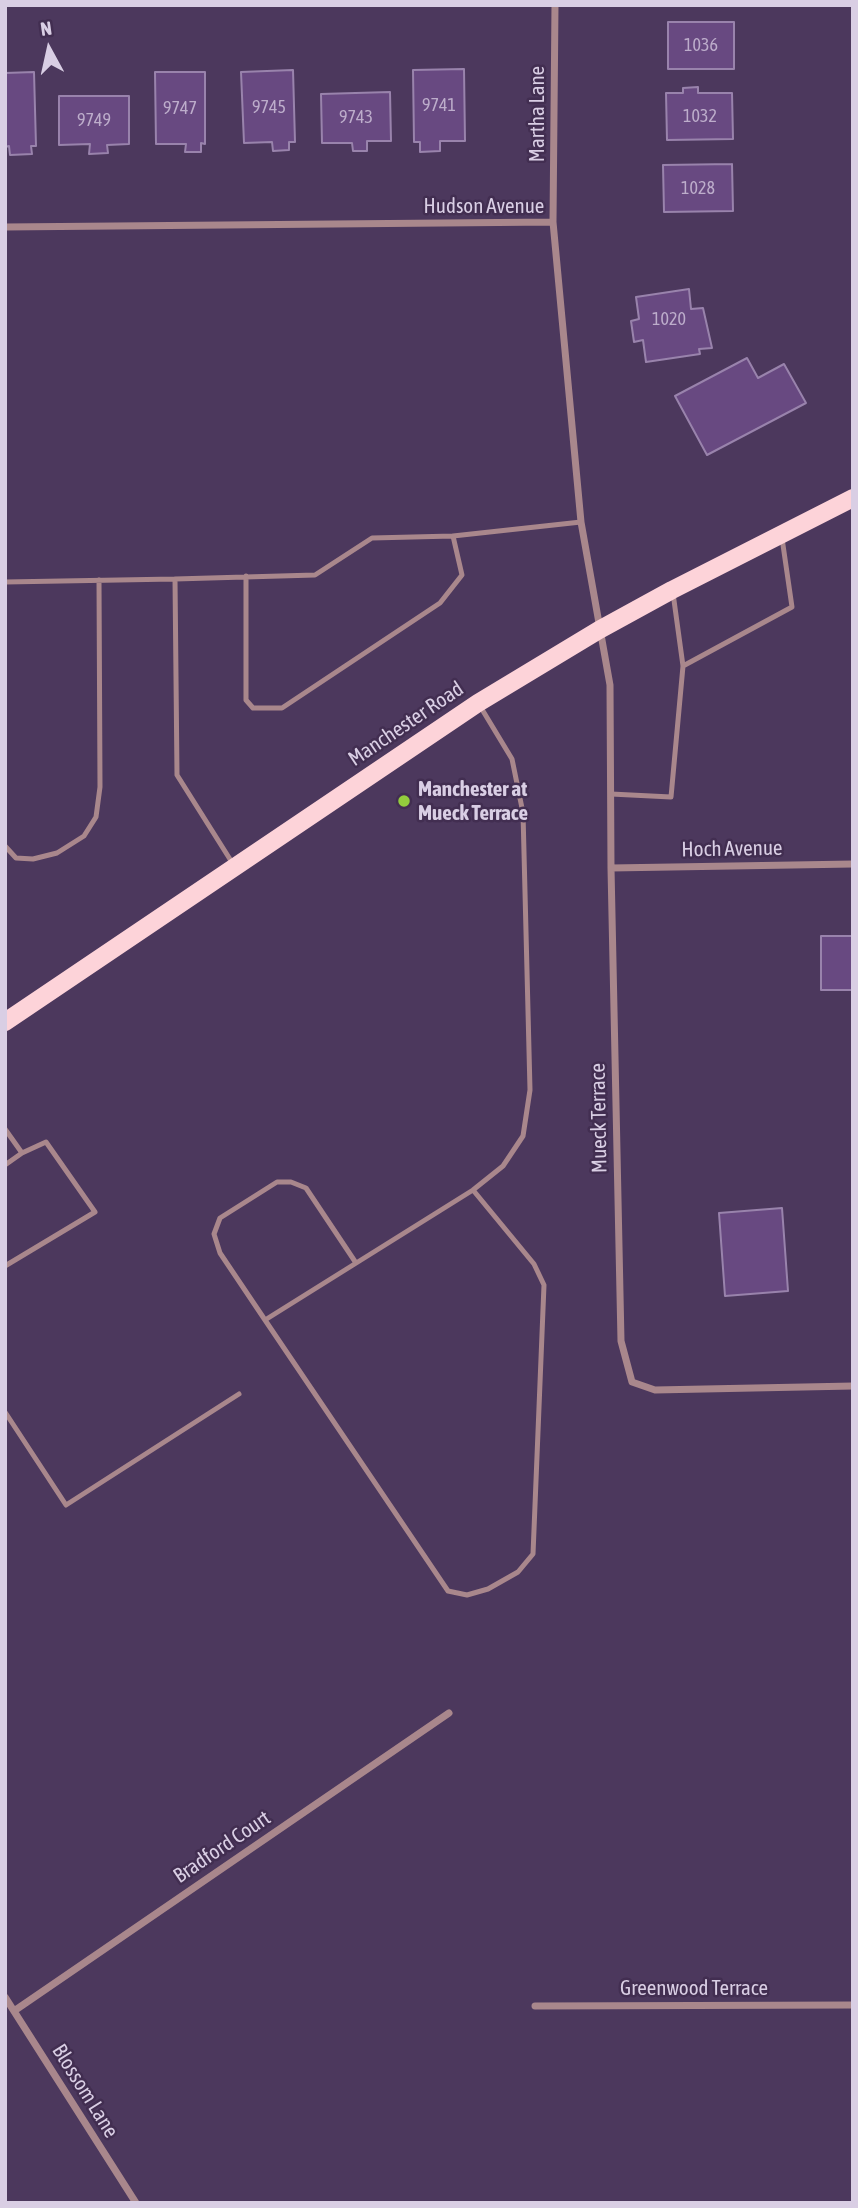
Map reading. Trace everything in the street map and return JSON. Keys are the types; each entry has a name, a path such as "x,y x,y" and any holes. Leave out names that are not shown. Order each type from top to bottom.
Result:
{"main road":[{"name":"Manchester Road","path":"5,1022 478,703 599,630 672,590 853,498"}],"street":[{"name":"Martha Lane","path":"554,222 555,5"},
{"name":"Hudson Avenue","path":"5,227 554,222 581,522 599,630"},
{"name":"Mueck Terrace","path":"599,630 610,685 621,1341 632,1382 655,1390 853,1386"},
{"name":"Hoch Avenue","path":"611,868 853,864"},
{"name":"Bradford Court","path":"14,2011 449,1713"},
{"name":"Blossom Lane","path":"5,1997 136,2203"},
{"name":"Greenwood Terrace","path":"535,2006 853,2005"}],"lane":[{"path":"5,582 315,575 372,538 453,536 581,522"},
{"path":"683,666 792,607 782,535"},
{"path":"246,576 246,700 253,708 282,708 440,603 462,575 453,536"},
{"path":"175,579 177,775 235,866"},
{"path":"5,846 16,858 33,859 57,853 84,836 96,817 100,787 99,580"},
{"path":"611,794 671,797 683,666 672,590"},
{"path":"265,1320 473,1190 503,1166 523,1136 530,1090 523,813 512,759 478,703"},
{"path":"5,1129 22,1153"},
{"path":"5,1165 22,1153 47,1142 95,1212 5,1266"},
{"path":"356,1263 306,1188 291,1182 276,1182 220,1219 214,1234 220,1253 448,1591 467,1595 488,1589 518,1572 533,1554 544,1285 534,1264 473,1190"},
{"path":"5,1412 66,1505 239,1394"}],"building":[{"path":"668,22 734,22 734,69 668,69"},
{"path":"464,69 465,141 440,141 440,151 420,152 420,142 414,142 413,70"},
{"path":"293,70 295,142 289,142 289,150 273,151 272,142 244,143 241,72"},
{"path":"34,72 36,146 31,146 32,154 10,155 9,146 5,147 5,73"},
{"path":"155,72 205,72 205,144 201,143 201,152 185,152 186,144 156,144"},
{"path":"698,87 698,93 732,93 733,139 667,140 666,93 683,93 683,88"},
{"path":"390,92 391,141 367,141 367,151 353,151 352,143 322,143 321,94"},
{"path":"59,96 129,96 129,144 107,145 108,153 89,154 90,144 59,145"},
{"path":"732,164 733,211 664,212 663,165"},
{"path":"689,289 691,309 703,308 712,348 699,349 700,354 646,362 643,340 634,342 631,321 639,319 636,297"},
{"path":"747,358 758,378 784,364 806,403 707,455 675,396"},
{"path":"821,936 853,936 853,990 821,990"},
{"path":"782,1208 788,1291 725,1296 719,1213"}],"place":[{"name":"Manchester at Mueck Terrace","path":"404,801"}]}
